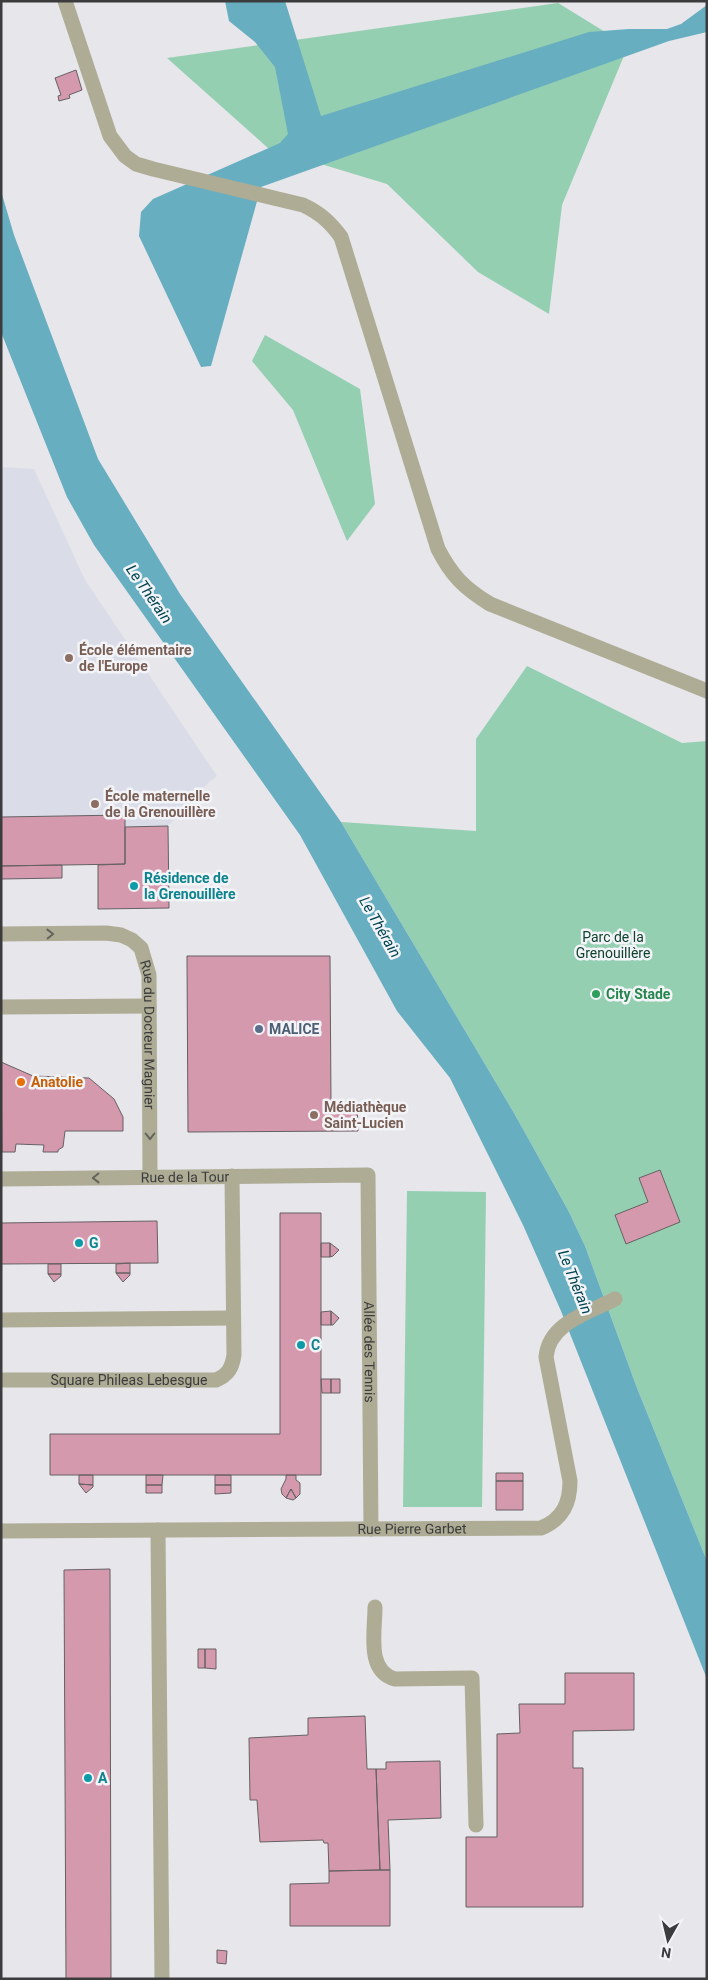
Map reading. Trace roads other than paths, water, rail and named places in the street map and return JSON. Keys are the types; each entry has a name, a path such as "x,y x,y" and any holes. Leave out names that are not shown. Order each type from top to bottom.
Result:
{"street":[{"path":"65,1 110,136 116,147 136,164 303,205 320,213 331,223 341,237 438,549 454,576 465,588 490,604 707,691"},
{"name":"Rue du Docteur Magnier","path":"1,934 106,933 132,940 141,948 146,957 150,975 150,1177"},
{"path":"1,1007 149,1006"},
{"name":"Rue de la Tour","path":"1,1179 368,1175"},
{"name":"Allée des Tennis","path":"368,1175 371,1529"},
{"name":"Square Phileas Lebesgue","path":"1,1380 216,1380 224,1377 232,1364 232,1176"},
{"name":"Rue Pierre Garbet","path":"1,1531 530,1529 551,1524 559,1517 570,1495 570,1481 546,1357 548,1343 553,1334 564,1325 615,1299"},
{"path":"1,1320 233,1318"},
{"path":"158,1530 162,1979"},
{"path":"375,1607 376,1661 380,1671 386,1676 396,1679 472,1678 476,1825"}],"water":[{"path":"225,1 285,1 321,116 589,32 667,29 681,24 707,5 707,32 669,41 261,187 211,366 201,367 139,236 141,212 153,199 280,143 288,134 275,67 255,42 229,21"},
{"name":"Le Thérain","path":"1,191 14,235 98,459 180,594 341,822 514,1113 568,1210 585,1246 637,1388 707,1561 707,1679 561,1311 523,1225 450,1078 397,1011 300,835 94,545 67,497 1,332"}],"place":[{"name":"École élémentaire de l'Europe","path":"69,658"},
{"name":"École maternelle de la Grenouillère","path":"95,804"},
{"name":"Résidence de la Grenouillère","path":"134,886"},
{"name":"City Stade","path":"596,994"},
{"name":"MALICE","path":"259,1029"},
{"name":"Anatolie","path":"21,1082"},
{"name":"Médiathèque Saint-Lucien","path":"314,1115"},
{"name":"G","path":"79,1243"},
{"name":"C","path":"301,1345"},
{"name":"A","path":"88,1778"}],"park label":[{"name":"Parc de la Grenouillère","path":"613,946"}]}
